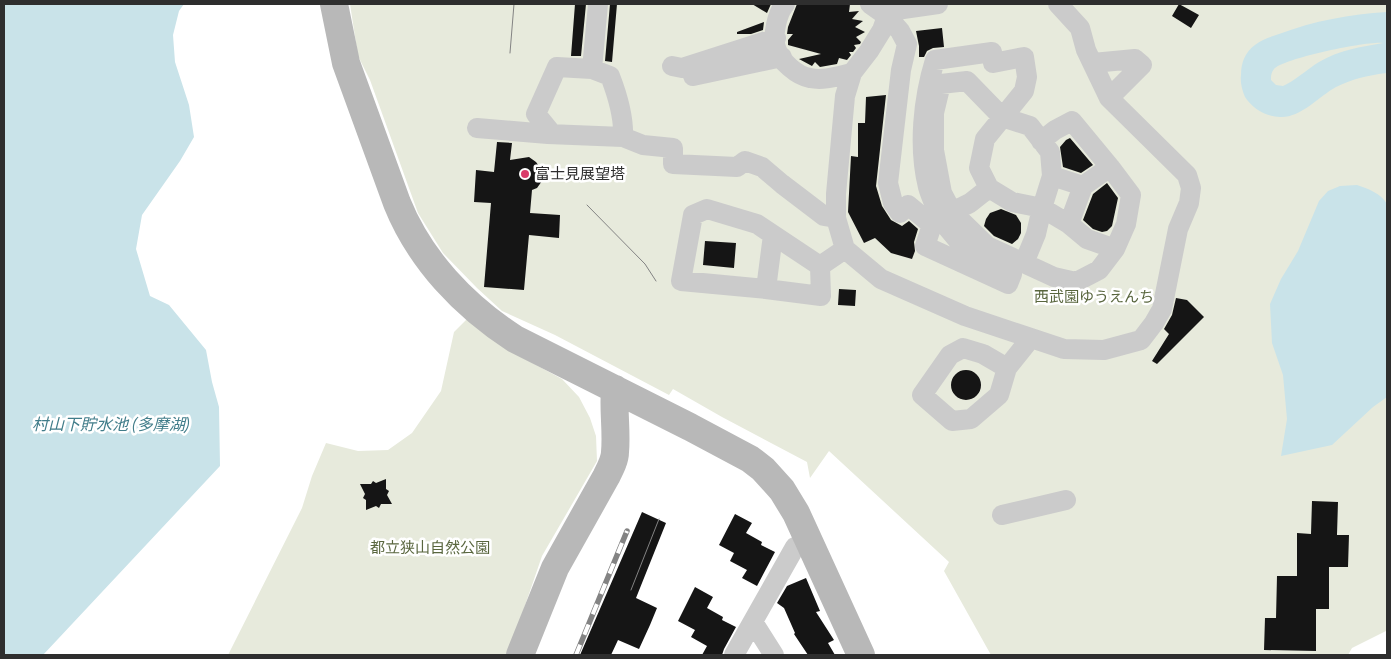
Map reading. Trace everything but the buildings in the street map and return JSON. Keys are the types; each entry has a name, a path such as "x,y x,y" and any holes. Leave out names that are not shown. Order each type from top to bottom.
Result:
{"street":[{"path":"334,4 346,63 397,203 406,224 434,267 493,325 750,459 763,469 782,490 796,513 861,655"},
{"path":"592,69 598,4"},
{"path":"785,4 781,8 776,27 776,48 788,67 809,78 830,78 852,73"},
{"path":"870,4 892,10 938,4"},
{"path":"892,10 869,51 852,73 844,101 836,194 836,218 845,250 881,279 965,316 1064,349 1104,350 1141,340 1154,324 1162,309 1178,229 1189,203 1191,188 1187,175 1109,98 1086,50 1080,28 1058,4"},
{"path":"892,10 914,62 992,52 993,62 1024,57 1027,78 1024,90 985,139 979,168 989,188 1012,202 1042,208 1069,224 1087,238 1114,249"},
{"path":"776,38 681,66 691,77 782,57"},
{"path":"907,44 901,70 888,183 893,203 900,213 908,205 945,219 987,246 1024,264 1054,277 1076,282 1099,270 1114,249 1126,224 1131,195 1072,121 1055,130 1041,141"},
{"path":"1092,63 1136,59 1142,66 1109,98"},
{"path":"935,60 923,119 924,159 928,187 945,219"},
{"path":"548,134 549,130 536,114 557,67 592,69 610,76 616,93 624,130 623,137"},
{"path":"945,219 934,150 934,113 940,84 967,81 1002,117 1030,126 1050,152 1052,176 1036,234 1024,264"},
{"path":"477,128 548,134 623,137 643,145 673,148 673,164 737,167 745,162 762,166 824,216 836,218"},
{"path":"1069,224 1083,186 1110,167"},
{"path":"1052,176 1083,186"},
{"path":"945,219 989,188"},
{"path":"707,210 757,224 820,266 821,296 681,281 693,215 707,210"},
{"path":"766,289 773,235"},
{"path":"820,266 845,250"},
{"path":"1007,368 1031,338"},
{"path":"520,655 555,568 612,464 615,452 615,389"},
{"path":"1002,515 1066,500"},
{"path":"734,655 795,547"},
{"path":"753,622 774,655"}],"green space":[{"name":"西武園ゆうえんち","path":"350,4 1387,4 1387,632 1352,648 1348,655 991,655 944,571 949,562 829,451 810,478 807,462 673,389 669,395 555,335 502,311 477,288 443,253 418,213 370,80 358,56"},
{"name":"都立狭山自然公園","path":"468,318 505,348 562,379 579,397 590,418 596,436 597,461 542,556 508,655 228,655 302,508 312,476 326,443 358,451 388,450 412,433 441,391 454,332"}],"water":[{"name":"村山下貯水池 (多摩湖)","path":"4,4 184,4 179,11 173,35 175,62 189,105 194,137 180,161 142,215 136,249 150,296 169,305 206,350 219,407 220,466 43,655 4,655"},
{"path":"1387,12 1387,73 1342,84 1302,111 1288,116 1275,117 1265,114 1255,108 1245,97 1241,83 1242,66 1246,54 1258,43 1292,29 1346,16","holes":["1383,43 1350,50 1327,58 1283,86 1276,85 1271,80 1274,69 1293,60 1344,47"]},
{"path":"1357,185 1378,194 1387,204 1387,397 1373,407 1332,445 1281,456 1287,419 1283,375 1272,343 1270,304 1281,279 1298,251 1319,201 1328,191 1340,186"}],"tram line":[{"path":"510,53 514,4"},
{"path":"587,205 645,264 656,281"},
{"path":"631,590 659,519"}],"railway":[{"path":"576,655 627,531"}],"place":[{"name":"富士見展望塔","path":"525,174"}]}
